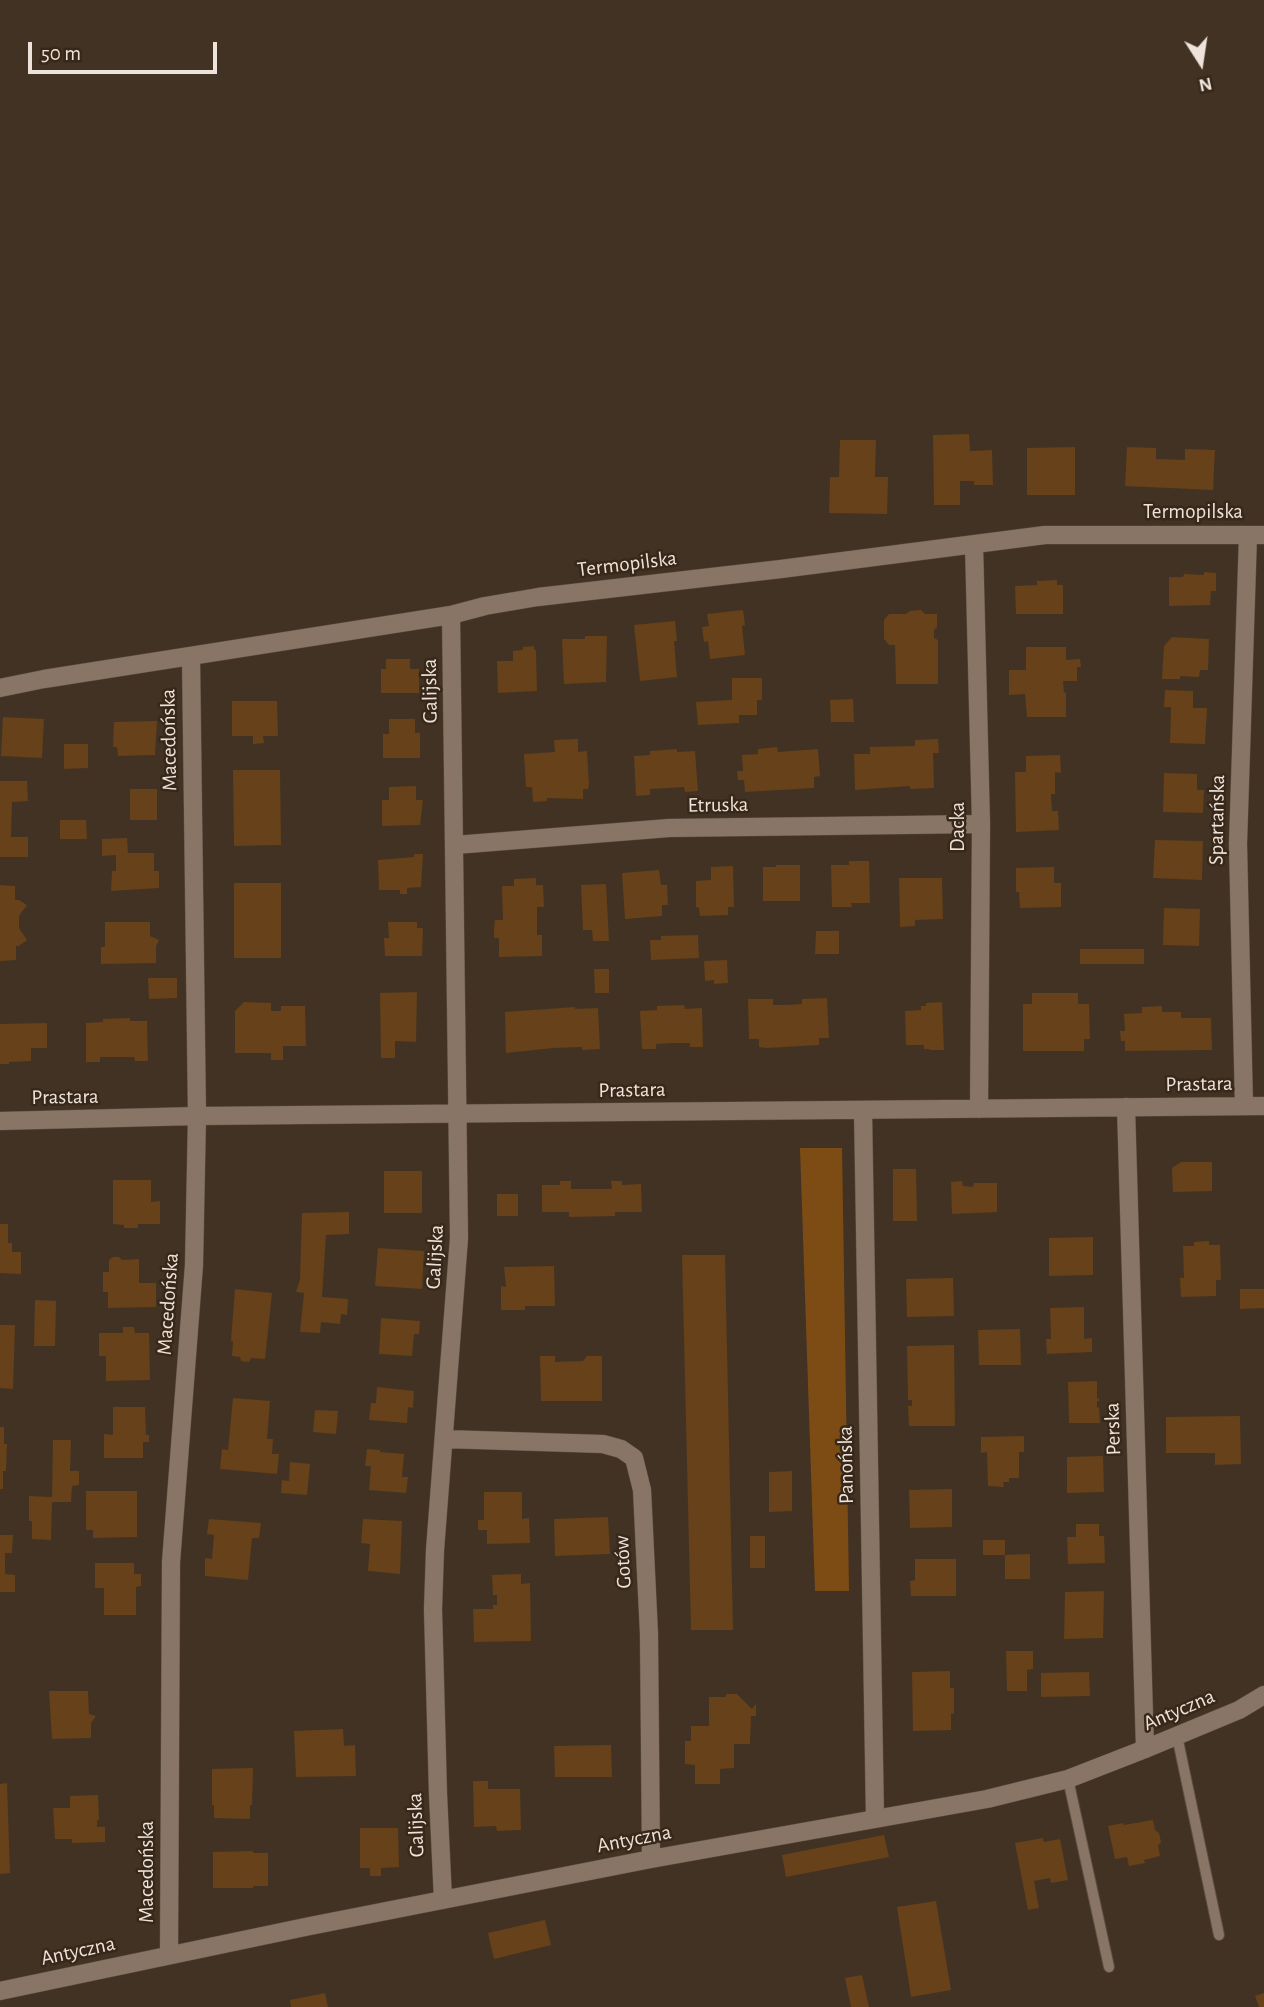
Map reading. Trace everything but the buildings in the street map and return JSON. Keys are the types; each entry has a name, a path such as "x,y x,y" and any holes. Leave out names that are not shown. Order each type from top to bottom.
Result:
{"street":[{"name":"Termopilska","path":"0,688 451,615 538,597 1045,535 1256,535"},
{"name":"Spartańska","path":"1244,1106 1238,844 1256,535"},
{"name":"Dacka","path":"974,544 981,824 979,1109"},
{"name":"Galijska","path":"443,1900 433,1609 435,1550 459,1238 451,615"},
{"name":"Macedońska","path":"169,1955 171,1562 194,1265 197,1116 191,657"},
{"name":"Etruska","path":"455,845 668,828 981,824"},
{"name":"Prastara","path":"0,1121 197,1116 1264,1106"},
{"name":"Perska","path":"1126,1107 1145,1749"},
{"name":"Panońska","path":"863,1110 875,1818"},
{"name":"Gotów","path":"444,1439 603,1444 621,1449 634,1458 642,1490 649,1634 651,1859"},
{"name":"Antyczna","path":"0,1991 651,1859 987,1799 1068,1779 1239,1710 1264,1695"}],"lane":[{"path":"1177,1736 1219,1935"},
{"path":"1068,1779 1109,1967"}],"shaded area":[{"path":"800,1148 842,1148 849,1591 815,1591"}]}
